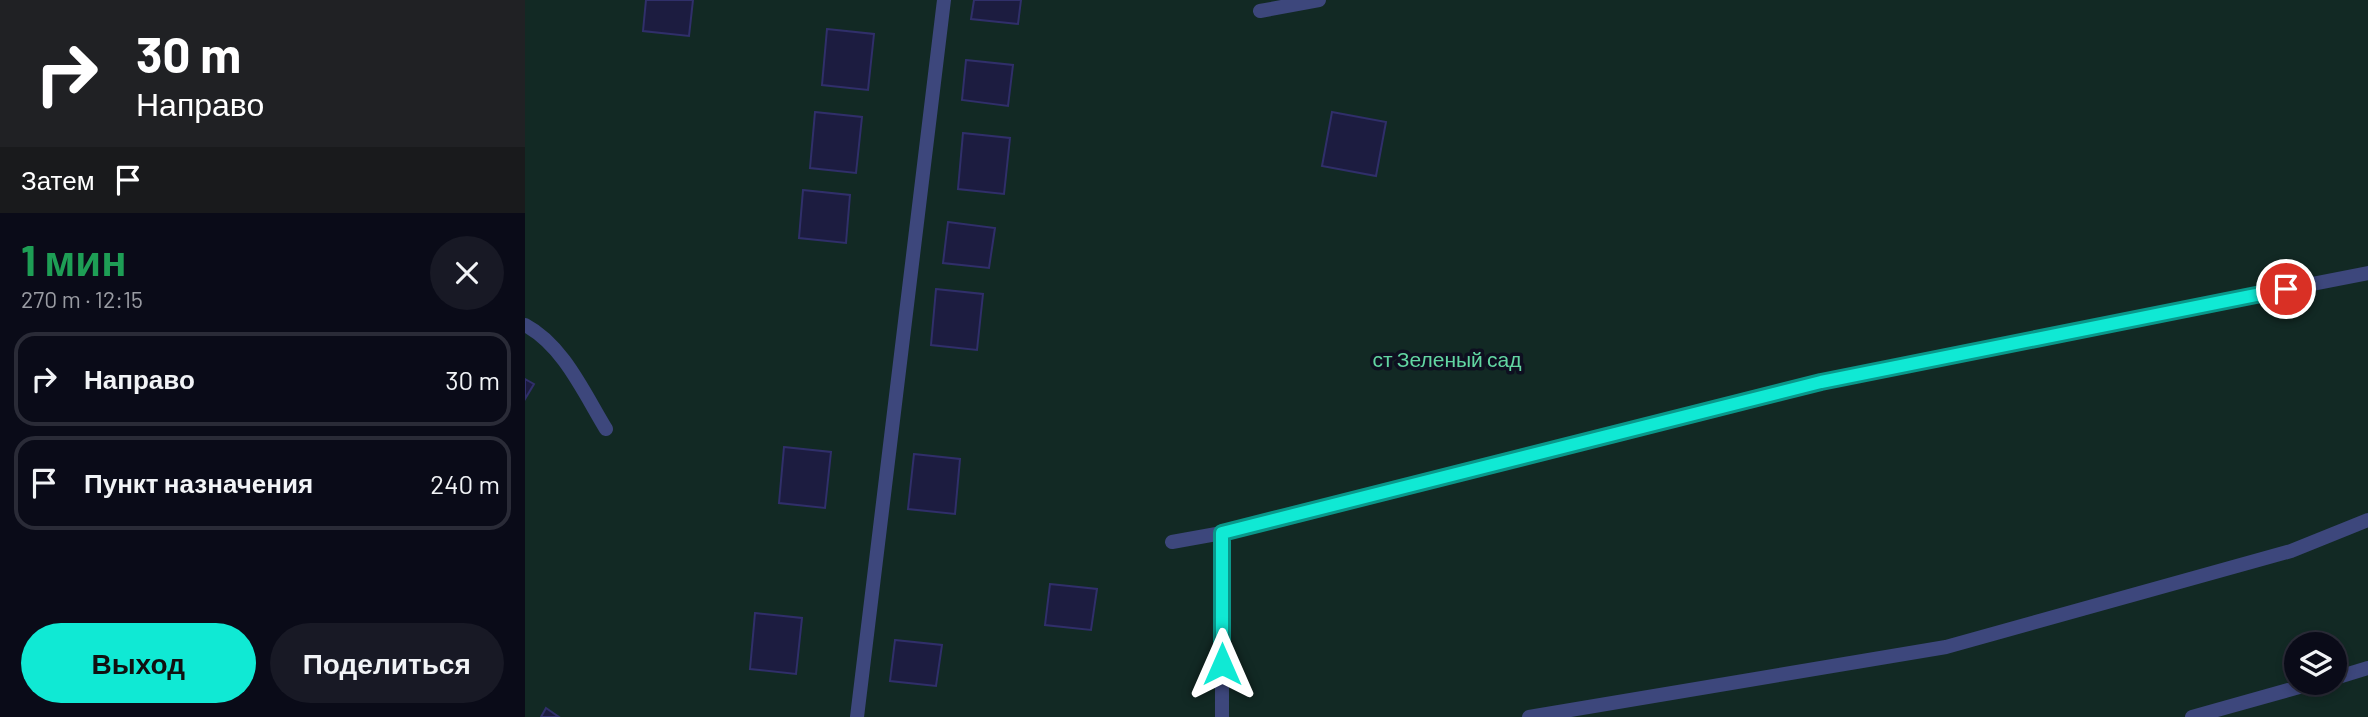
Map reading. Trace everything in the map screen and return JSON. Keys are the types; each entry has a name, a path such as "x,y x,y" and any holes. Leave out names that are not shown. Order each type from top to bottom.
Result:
{"street":[{"path":"857,717 944,0"},
{"path":"1260,11 1319,0"},
{"path":"1172,542 1222,533 1821,382 2368,273"},
{"path":"525,325 541,333 565,362 606,429"},
{"path":"1529,717 1946,647 2291,551 2368,520"},
{"path":"1222,533 1222,717"},
{"path":"2347,674 2368,668"},
{"path":"2192,717 2284,691"}],"green space":[{"name":"ст Зеленый сад","path":"525,0 2368,0 2368,717 525,717"}],"building":[{"path":"646,0 693,0 689,36 643,31"},
{"path":"974,0 1021,0 1018,24 971,19"},
{"path":"827,29 874,34 868,90 822,85"},
{"path":"966,60 1013,65 1008,106 962,100"},
{"path":"815,112 862,117 856,173 810,168"},
{"path":"1332,112 1386,122 1376,176 1322,166"},
{"path":"963,133 1010,138 1004,194 958,189"},
{"path":"803,190 850,195 846,243 799,238"},
{"path":"948,222 995,228 989,268 943,263"},
{"path":"936,289 983,294 977,350 931,345"},
{"path":"525,379 534,384 525,399"},
{"path":"784,447 831,452 825,508 779,503"},
{"path":"914,454 960,459 955,514 908,509"},
{"path":"1050,584 1097,589 1091,630 1045,625"},
{"path":"755,613 802,618 796,674 750,669"},
{"path":"895,640 942,645 936,686 890,681"},
{"path":"546,708 559,717 541,717"}],"route":[{"path":"1222,664 1222,533 1821,382 2286,289"}]}
